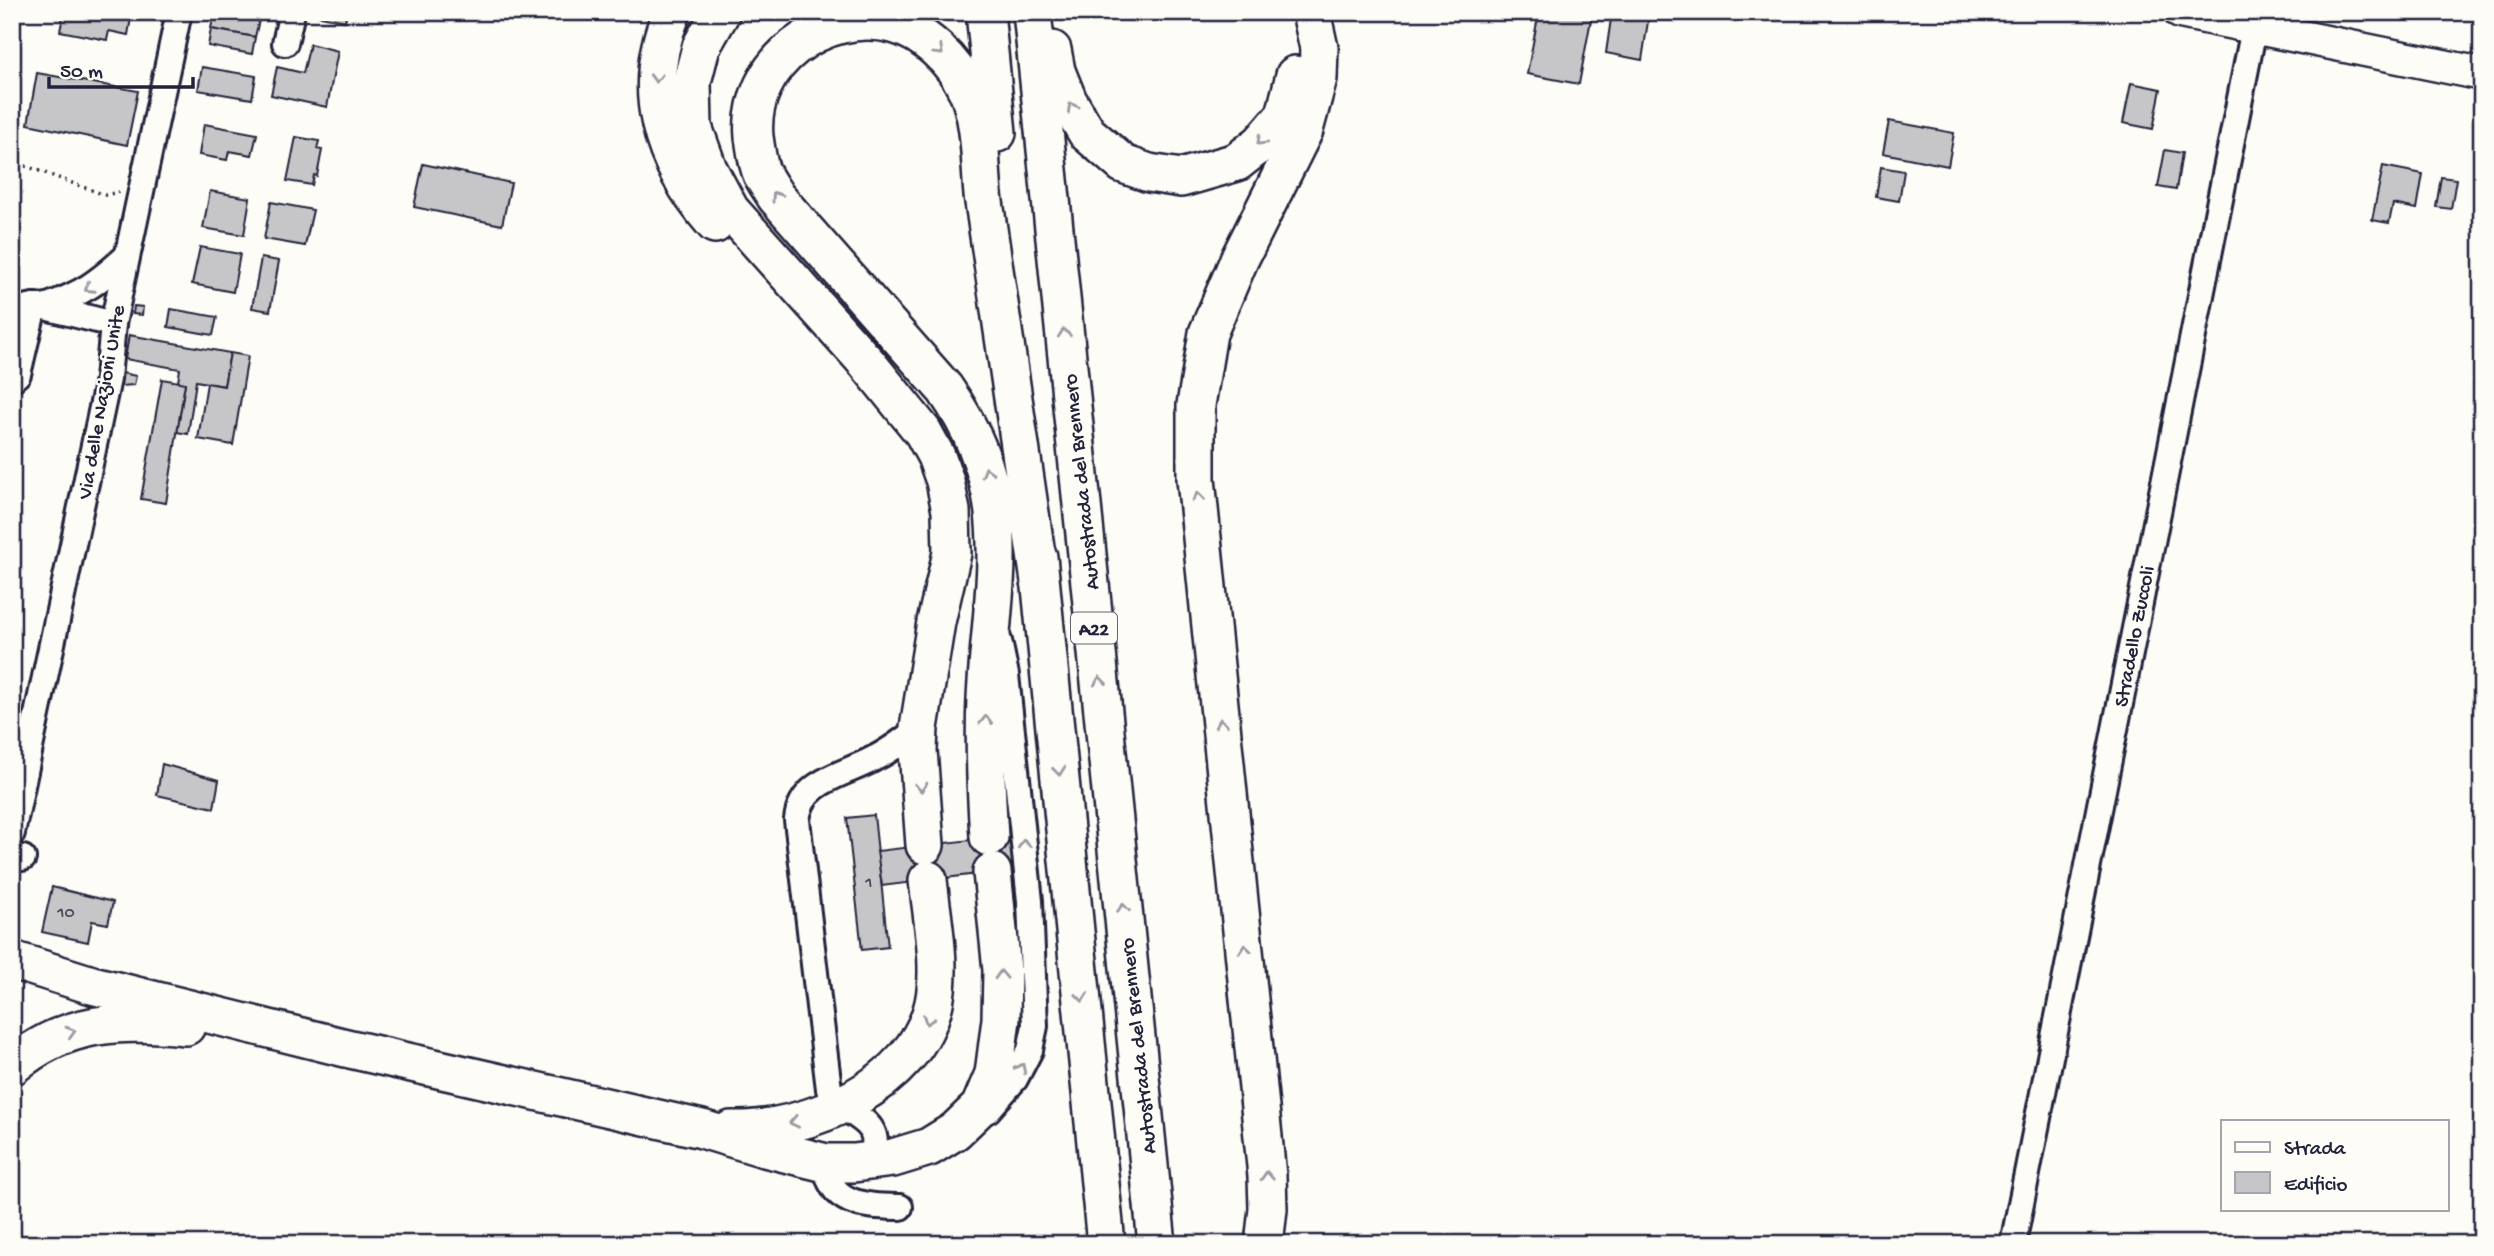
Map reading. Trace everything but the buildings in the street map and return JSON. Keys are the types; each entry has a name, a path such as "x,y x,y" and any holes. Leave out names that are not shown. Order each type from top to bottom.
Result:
{"highway":[{"path":"672,12 656,62 656,87 658,118 675,166 707,215 854,382 897,436 916,469 926,491 938,561 936,622"},
{"path":"702,1129 766,1128 810,1119 878,1083 918,1045 928,1026 937,978 918,750 919,728 936,622 952,553 951,511 936,456 923,432 867,363 730,210 708,170 693,127 692,82 701,47 721,12"},
{"path":"744,12 720,51 713,75 711,125 718,149 734,181 757,210 921,394 951,441 964,478 993,612"},
{"name":"A22","path":"985,12 1106,1244"},
{"name":"Autostrada del Brennero","path":"1032,12 1157,1244"},
{"path":"1044,12 1056,71 1068,101 1087,133 1123,164 1149,173 1181,178 1237,162 1261,143 1285,115 1298,63 1289,12"},
{"path":"1264,1244 1268,1209 1267,1176 1196,479 1196,405 1208,333 1239,260 1304,130 1318,78 1319,48 1311,12"},
{"path":"12,960 92,985 346,1048 702,1129 826,1163 892,1158 929,1147 955,1131 981,1107 994,1074 1001,1019 1002,970 985,773 986,699 997,575 996,511 989,478 965,417 928,369 776,197 762,173 755,149 755,106 775,66 791,49 820,31 839,24 894,24 929,41 950,63 968,91 977,131 983,195 1040,581"},
{"path":"12,972 92,985"},
{"path":"12,1066 33,1048 59,1036 115,1023 144,1022 190,1026 273,1035 346,1048"}],"main road":[{"path":"2180,12 2482,74"}],"street":[{"name":"Via delle Nazioni Unite","path":"12,833 108,379 113,324 179,12"},
{"path":"285,44 292,12"},
{"name":"Stradello Zuccoli","path":"2013,1244 2254,28"},
{"path":"26,304 78,295 98,282 126,257"},
{"path":"26,304 113,324"},
{"path":"12,379 18,374 26,304"},
{"path":"955,1131 992,1107 1015,1079 1030,1050 1035,1026 1033,951 1025,852 1006,676 993,612"},
{"path":"868,1161 875,1141 872,1129 865,1121 837,1106 829,1089 798,810 803,799 821,783 880,756 919,728"},
{"path":"826,1163 827,1179 838,1194 869,1206 900,1207"}],"path":[{"path":"12,161 104,195 141,189"}]}
